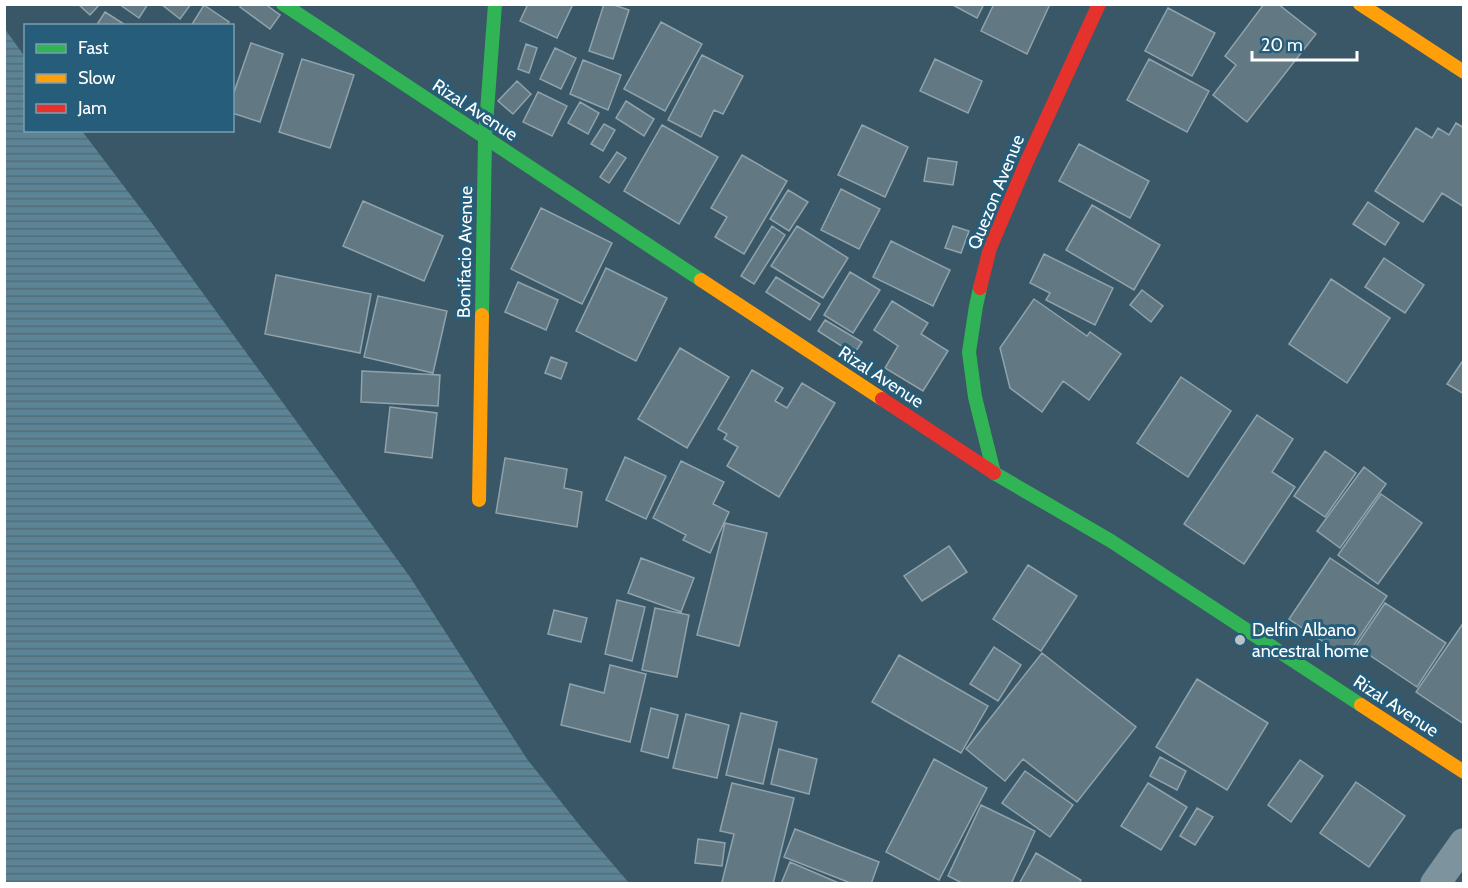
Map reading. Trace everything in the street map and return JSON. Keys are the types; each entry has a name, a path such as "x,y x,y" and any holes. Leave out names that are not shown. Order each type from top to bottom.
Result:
{"street":[{"name":"Rizal Avenue","path":"283,4 994,473 1111,541 1464,772"},
{"name":"Bonifacio Avenue","path":"479,500 485,138 495,4"},
{"name":"Quezon Avenue","path":"994,473 975,397 969,352 976,306 990,248 1099,4"},
{"path":"1360,4 1464,72"},
{"path":"1435,884 1464,843"}],"water":[{"path":"5,29 24,56 24,132 83,132 410,577 527,759 629,883 5,883"}],"building":[{"path":"78,4 100,4 90,15"},
{"path":"119,4 148,4 139,18"},
{"path":"161,4 191,4 180,19"},
{"path":"241,4 265,4 280,15 270,29 240,7"},
{"path":"528,4 573,4 557,38 520,21"},
{"path":"604,4 629,10 613,59 589,51"},
{"path":"951,4 984,4 977,18"},
{"path":"994,4 1050,4 1027,54 981,31"},
{"path":"1264,4 1278,4 1316,34 1247,122 1213,95 1236,65 1225,56"},
{"path":"204,5 229,22 228,24 192,24"},
{"path":"1168,8 1215,33 1192,76 1145,51"},
{"path":"105,12 124,24 97,24"},
{"path":"661,22 702,44 665,111 624,89"},
{"path":"251,43 283,54 260,122 234,114 234,92"},
{"path":"526,44 537,48 529,73 518,69"},
{"path":"555,48 576,58 561,89 540,79"},
{"path":"702,55 743,76 723,114 714,110 701,137 668,120"},
{"path":"302,59 354,75 330,148 279,132"},
{"path":"935,59 982,81 968,113 920,91"},
{"path":"1149,59 1209,91 1187,132 1127,100"},
{"path":"583,60 621,75 608,110 570,94"},
{"path":"517,81 531,94 513,114 498,101"},
{"path":"538,92 567,106 552,136 523,122"},
{"path":"626,101 654,119 644,136 616,118"},
{"path":"580,102 599,113 588,134 568,123"},
{"path":"1456,123 1464,128 1464,207 1442,193 1423,222 1375,191 1416,128 1432,138 1438,128 1449,135"},
{"path":"604,124 615,130 603,151 591,144"},
{"path":"662,125 718,157 679,224 624,191"},
{"path":"862,125 908,147 885,197 838,175"},
{"path":"1079,144 1149,181 1130,218 1059,181"},
{"path":"617,152 626,158 609,183 600,177"},
{"path":"742,155 787,181 744,254 715,237 727,217 711,208"},
{"path":"928,158 957,162 953,185 924,181"},
{"path":"841,189 880,209 859,249 821,230"},
{"path":"788,190 808,202 789,231 770,219"},
{"path":"363,201 443,236 424,281 343,246"},
{"path":"1368,202 1399,223 1385,245 1353,224"},
{"path":"1092,205 1160,245 1134,290 1066,250"},
{"path":"541,208 612,243 582,304 511,269"},
{"path":"772,226 785,235 754,284 741,276"},
{"path":"797,226 848,258 823,298 771,266"},
{"path":"953,226 969,231 961,253 945,248"},
{"path":"891,241 950,270 933,306 873,277"},
{"path":"1044,254 1113,288 1095,325 1046,300 1050,293 1030,283"},
{"path":"1384,258 1424,285 1405,313 1365,287"},
{"path":"606,268 667,298 636,361 576,331"},
{"path":"850,272 880,290 853,333 824,315"},
{"path":"276,275 371,294 360,353 265,334"},
{"path":"776,277 820,304 810,320 766,292"},
{"path":"1331,279 1390,318 1347,383 1289,344"},
{"path":"518,282 558,300 546,330 505,312"},
{"path":"1142,290 1163,306 1151,322 1130,305"},
{"path":"378,296 447,311 433,373 364,357"},
{"path":"1034,299 1087,336 1090,332 1121,354 1089,400 1063,381 1042,412 1010,388 1000,348"},
{"path":"892,301 928,323 921,334 948,351 923,391 885,368 898,346 874,330"},
{"path":"825,320 862,342 854,354 818,331"},
{"path":"680,348 729,377 687,448 638,419"},
{"path":"551,357 567,363 561,379 545,373"},
{"path":"1464,359 1464,394 1447,384"},
{"path":"752,370 783,388 775,401 787,408 802,383 835,403 779,497 727,466 738,447 724,439 727,434 718,429"},
{"path":"362,371 440,375 438,406 361,402"},
{"path":"1181,377 1231,411 1188,477 1137,443"},
{"path":"390,407 437,413 432,458 385,452"},
{"path":"1257,415 1293,439 1272,472 1295,487 1244,564 1184,524"},
{"path":"1325,451 1356,473 1325,517 1294,496"},
{"path":"625,457 666,476 646,519 606,500"},
{"path":"505,458 567,469 564,488 582,492 577,527 496,513"},
{"path":"681,461 724,482 713,504 729,512 710,553 683,540 686,535 653,518"},
{"path":"1364,467 1386,484 1340,548 1317,531"},
{"path":"1381,494 1422,523 1378,584 1338,555"},
{"path":"725,523 767,533 739,646 697,635"},
{"path":"949,546 967,572 922,601 904,576"},
{"path":"641,558 694,578 681,612 628,593"},
{"path":"1330,558 1387,596 1346,657 1289,619"},
{"path":"1028,565 1077,596 1041,651 993,619"},
{"path":"617,600 645,607 632,661 605,654"},
{"path":"1385,603 1446,643 1417,687 1356,646"},
{"path":"655,608 689,615 677,677 642,670"},
{"path":"554,610 587,618 581,642 548,634"},
{"path":"1464,622 1464,724 1416,692"},
{"path":"994,647 1021,665 998,701 970,684"},
{"path":"1042,653 1136,727 1077,802 1023,759 1005,781 966,749"},
{"path":"899,655 988,706 961,753 872,702"},
{"path":"610,665 646,674 630,742 561,725 570,684 604,693"},
{"path":"1197,679 1268,723 1227,790 1156,747"},
{"path":"651,708 678,715 668,758 641,751"},
{"path":"741,713 777,722 763,784 726,775"},
{"path":"686,714 729,725 717,778 673,768"},
{"path":"779,749 817,759 809,794 771,784"},
{"path":"1160,757 1186,771 1177,790 1150,776"},
{"path":"934,759 987,788 939,880 886,852"},
{"path":"1300,760 1323,776 1291,822 1268,805"},
{"path":"1025,771 1073,805 1050,837 1002,803"},
{"path":"1356,782 1405,816 1369,867 1320,833"},
{"path":"732,783 794,798 773,884 722,882 734,834 720,831"},
{"path":"1148,783 1187,807 1161,850 1121,826"},
{"path":"981,805 1035,831 1011,884 964,884 948,876"},
{"path":"1197,808 1213,817 1195,845 1180,836"},
{"path":"795,829 879,862 871,884 853,884 784,857"},
{"path":"698,839 725,843 722,866 695,863"},
{"path":"1036,853 1081,880 1079,884 1019,884"},
{"path":"790,862 841,884 781,884"}],"traffic: fast":[{"path":"283,4 701,280"},
{"path":"482,315 485,138 495,4"},
{"path":"980,288 969,352 975,397 994,473 1111,541 1361,705"}],"traffic: slow":[{"path":"1360,4 1464,72"},
{"path":"701,280 882,399"},
{"path":"479,500 482,315"},
{"path":"1361,705 1464,772"}],"traffic: jam":[{"path":"980,288 990,248 1099,4"},
{"path":"882,399 994,473"}],"place":[{"name":"Delfin Albano ancestral home","path":"1240,640"}]}
